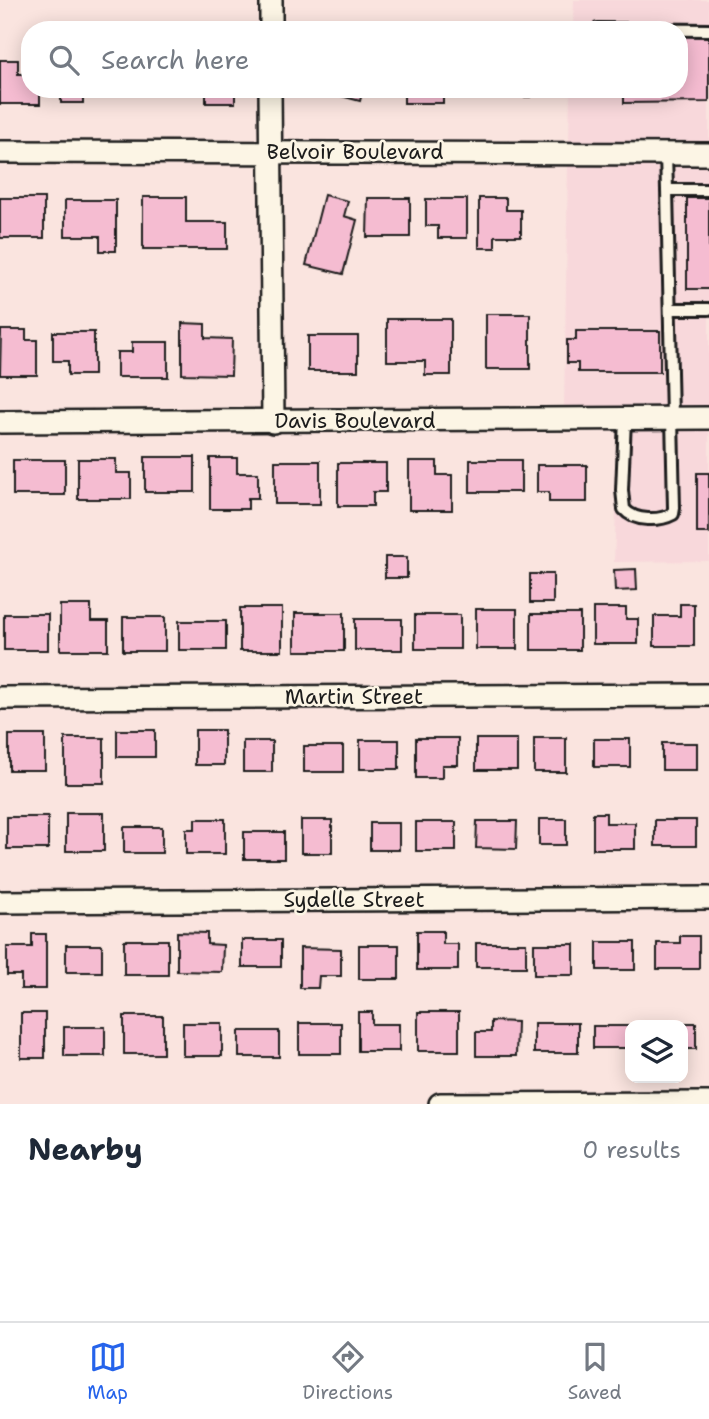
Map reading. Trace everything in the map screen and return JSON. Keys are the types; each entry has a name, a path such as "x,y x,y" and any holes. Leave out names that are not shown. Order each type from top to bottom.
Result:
{"street":[{"path":"271,0 271,21"},
{"path":"270,98 273,422"},
{"name":"Belvoir Boulevard","path":"0,152 709,154"},
{"name":"Davis Boulevard","path":"0,422 709,418"},
{"name":"Martin Street","path":"0,698 709,695"},
{"name":"Sydelle Street","path":"0,902 709,898"},
{"path":"440,1104 709,1103"}],"lane":[{"path":"688,30 709,30"},
{"path":"625,419 623,502 629,515 646,519 668,516 673,513 666,154"},
{"path":"667,190 709,190"},
{"path":"670,309 709,309"}],"shaded area":[{"path":"574,0 709,0 709,143 569,142 570,98 688,98 688,21 573,21"},
{"path":"568,163 709,164 709,407 564,409"},
{"path":"709,428 709,561 614,562 619,429"}],"building":[{"path":"688,36 709,36 709,102 624,103 624,98 688,98"},
{"path":"0,60 18,60 21,98 40,98 40,104 0,104"},
{"path":"61,98 83,98 83,103 61,103"},
{"path":"206,98 235,98 235,103 206,103"},
{"path":"404,98 443,98 443,103 404,103"},
{"path":"324,195 348,201 344,216 357,220 343,274 306,265"},
{"path":"143,197 186,197 186,222 227,222 227,249 143,249"},
{"path":"0,198 44,198 44,238 0,238"},
{"path":"368,198 410,198 410,237 367,237"},
{"path":"479,198 506,198 506,210 521,210 521,236 495,236 495,248 479,248"},
{"path":"687,198 709,198 709,289 687,289"},
{"path":"426,199 467,199 467,238 438,238 438,226 426,226"},
{"path":"65,200 116,200 116,251 100,251 100,236 65,236"},
{"path":"486,314 530,314 530,369 486,369"},
{"path":"387,319 451,319 451,375 425,375 425,361 387,361"},
{"path":"182,323 205,324 205,338 232,339 231,375 182,374"},
{"path":"1,330 26,330 26,340 37,340 37,375 0,375"},
{"path":"576,331 660,331 660,372 578,372 578,363 567,363 567,340 576,340"},
{"path":"53,332 94,332 94,375 68,375 68,361 53,361"},
{"path":"308,336 358,336 358,371 308,371"},
{"path":"132,342 168,342 168,377 117,377 117,352 132,352"},
{"path":"145,457 195,457 195,492 145,492"},
{"path":"210,458 237,458 237,473 258,473 258,498 248,498 248,509 210,509"},
{"path":"78,459 116,459 116,473 131,473 131,499 78,499"},
{"path":"13,460 65,460 65,495 13,495"},
{"path":"470,460 521,460 521,492 470,492"},
{"path":"275,461 320,461 320,504 275,504"},
{"path":"409,461 437,461 437,475 452,475 452,510 409,510"},
{"path":"338,463 386,463 386,492 373,492 373,506 338,506"},
{"path":"537,465 587,465 587,502 549,502 549,492 537,492"},
{"path":"697,473 709,473 709,533 697,533"},
{"path":"385,557 407,557 407,578 385,578"},
{"path":"636,569 637,590 615,591 614,570"},
{"path":"530,574 553,574 553,603 530,603"},
{"path":"680,604 694,604 694,646 654,646 654,616 680,616"},
{"path":"60,605 91,605 91,621 108,621 108,650 60,650"},
{"path":"240,608 282,608 282,651 240,651"},
{"path":"593,608 626,608 626,619 638,619 638,644 593,644"},
{"path":"476,609 517,609 517,649 476,649"},
{"path":"295,613 344,613 344,651 295,651"},
{"path":"4,614 48,614 48,650 4,650"},
{"path":"531,614 580,614 580,650 531,650"},
{"path":"415,615 460,615 460,649 415,649"},
{"path":"123,617 165,617 165,651 123,651"},
{"path":"355,619 402,619 402,650 355,650"},
{"path":"179,621 226,621 226,650 179,650"},
{"path":"117,730 155,730 155,757 117,757"},
{"path":"195,730 224,730 224,765 195,765"},
{"path":"9,735 45,735 45,770 9,770"},
{"path":"65,738 104,738 104,783 65,783"},
{"path":"416,738 458,738 458,765 442,765 442,778 416,778"},
{"path":"534,738 566,738 566,772 534,772"},
{"path":"476,739 517,739 517,770 476,770"},
{"path":"594,739 630,739 630,767 594,767"},
{"path":"360,740 399,740 399,769 360,769"},
{"path":"243,741 272,741 272,772 243,772"},
{"path":"662,743 697,743 697,770 662,770"},
{"path":"304,746 343,746 343,772 304,772"},
{"path":"66,813 104,813 104,851 66,851"},
{"path":"593,813 606,813 606,823 635,823 635,849 593,849"},
{"path":"7,817 48,817 48,849 7,849"},
{"path":"195,819 225,819 225,854 186,854 186,829 195,829"},
{"path":"539,819 566,819 566,845 539,845"},
{"path":"301,820 332,820 332,853 301,853"},
{"path":"655,820 696,820 696,846 655,846"},
{"path":"477,821 517,821 516,849 476,848"},
{"path":"416,822 456,822 456,851 416,851"},
{"path":"370,823 399,823 399,850 370,850"},
{"path":"124,827 162,827 162,853 124,853"},
{"path":"244,832 284,832 284,859 244,859"},
{"path":"417,931 443,931 443,944 458,944 458,970 417,970"},
{"path":"177,932 207,933 207,944 223,945 222,972 177,971"},
{"path":"32,934 46,934 46,989 21,989 21,975 7,975 7,947 32,947"},
{"path":"680,936 699,936 699,969 657,969 657,943 680,943"},
{"path":"124,940 168,940 168,975 124,975"},
{"path":"242,940 281,940 281,967 242,967"},
{"path":"597,942 635,942 635,970 597,970"},
{"path":"476,943 526,943 526,967 476,967"},
{"path":"534,944 574,944 574,975 534,975"},
{"path":"66,945 102,945 102,972 66,972"},
{"path":"359,945 399,945 399,979 359,979"},
{"path":"300,948 341,949 341,976 319,976 318,988 300,988"},
{"path":"358,1012 372,1012 372,1024 399,1024 399,1051 358,1051"},
{"path":"418,1012 459,1012 459,1051 418,1051"},
{"path":"21,1013 45,1013 45,1058 21,1058"},
{"path":"124,1016 163,1016 163,1054 124,1054"},
{"path":"491,1021 517,1022 516,1056 476,1056 476,1032 491,1032"},
{"path":"183,1023 222,1023 222,1056 183,1056"},
{"path":"299,1023 341,1023 341,1054 299,1054"},
{"path":"534,1023 578,1023 578,1053 534,1053"},
{"path":"688,1023 696,1023 696,1049 688,1049"},
{"path":"593,1026 625,1026 625,1048 593,1048"},
{"path":"64,1027 105,1027 105,1056 64,1056"},
{"path":"239,1031 279,1031 279,1057 239,1057"}]}
